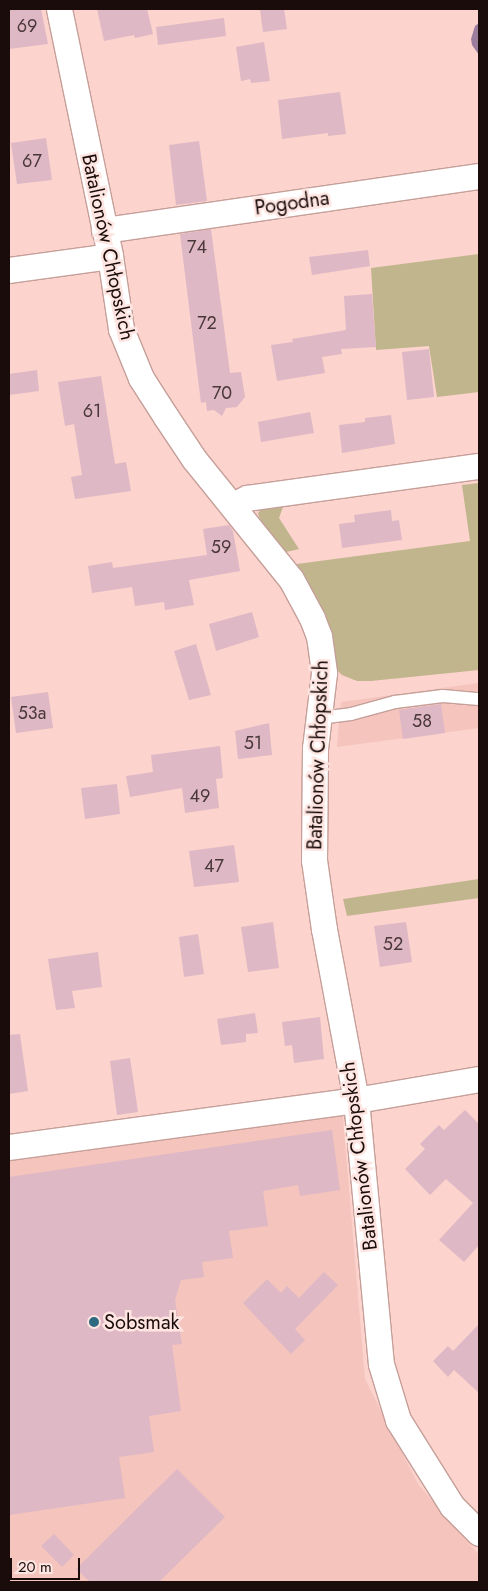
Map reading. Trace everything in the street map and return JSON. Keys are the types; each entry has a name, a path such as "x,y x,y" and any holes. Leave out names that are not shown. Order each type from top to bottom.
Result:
{"street":[{"name":"Batalionów Chłopskich","path":"59,9 110,256 121,329 141,378 194,459 291,579 312,618 318,636 324,664 315,748 314,860 324,929 356,1100 381,1364 398,1420 452,1506 479,1533"},
{"name":"Pogodna","path":"104,230 479,176"},
{"path":"9,270 110,256"},
{"path":"232,505 247,498 479,466"},
{"path":"9,1147 356,1100 479,1079"}],"lane":[{"path":"319,718 351,714 395,702 443,696 479,699"}],"shaded area":[{"path":"479,23 479,55 472,45 471,39 475,26"},
{"path":"479,254 479,392 437,397 429,346 376,350 371,268"},
{"path":"479,483 479,670 371,681 357,681 342,675 337,670 332,635 297,564 470,541 462,485"},
{"path":"298,500 301,505 283,507 279,518 299,549 286,552 262,526 258,513 264,506"},
{"path":"479,683 479,728 337,747 341,702"},
{"path":"479,879 479,898 347,916 343,899"},
{"path":"342,1106 365,1379 418,1484 479,1555 479,1579 476,1582 9,1582 9,1158"}],"building":[{"path":"9,9 41,9 48,44 9,49"},
{"path":"97,9 147,9 153,34 135,38 134,35 104,41"},
{"path":"260,9 284,9 287,29 263,32"},
{"path":"224,18 226,36 158,45 156,27"},
{"path":"264,42 270,81 251,83 250,79 241,81 236,47"},
{"path":"340,92 346,134 328,136 328,133 282,139 278,100"},
{"path":"46,138 52,180 17,184 11,143"},
{"path":"199,141 207,201 176,205 169,145"},
{"path":"211,229 230,373 241,372 245,397 237,407 226,408 222,416 214,410 207,411 206,402 201,403 180,234"},
{"path":"368,250 370,266 312,275 309,257"},
{"path":"372,294 376,347 341,349 342,354 322,357 325,373 277,381 271,345 293,342 292,339 346,330 344,296"},
{"path":"429,349 434,397 407,400 402,352"},
{"path":"37,370 39,391 9,395 9,374"},
{"path":"101,376 115,464 126,462 131,491 75,499 71,477 82,475 74,424 65,426 58,382"},
{"path":"310,412 314,433 261,442 258,422"},
{"path":"391,415 395,444 342,453 339,425 365,422 365,418"},
{"path":"391,510 392,521 399,520 402,540 342,548 339,524 355,522 354,515"},
{"path":"229,525 233,531 240,571 189,580 194,605 165,610 164,602 135,606 132,587 92,593 88,566 112,562 113,568 207,555 203,529"},
{"path":"252,612 259,637 216,651 209,624"},
{"path":"196,644 211,695 189,700 174,651"},
{"path":"48,692 53,728 16,733 11,697"},
{"path":"441,704 445,733 403,739 399,710"},
{"path":"269,723 272,755 238,759 235,731"},
{"path":"220,746 223,778 216,779 219,808 185,813 182,788 130,797 126,776 153,772 151,755"},
{"path":"117,784 120,814 85,819 81,788"},
{"path":"234,845 239,882 194,887 189,851"},
{"path":"273,922 279,968 248,972 241,927"},
{"path":"406,922 412,962 380,967 374,926"},
{"path":"198,934 204,974 184,977 179,937"},
{"path":"98,952 102,987 72,991 75,1008 56,1010 48,959"},
{"path":"255,1013 258,1033 246,1034 246,1042 221,1045 217,1019"},
{"path":"320,1017 324,1059 294,1063 292,1045 285,1046 282,1022"},
{"path":"20,1034 28,1091 9,1094 9,1035"},
{"path":"130,1058 138,1112 117,1115 110,1061"},
{"path":"465,1110 479,1124 479,1245 464,1262 439,1240 473,1203 446,1179 430,1195 405,1169 425,1149 420,1144 439,1125 444,1130"},
{"name":"Sobsmak","path":"332,1130 340,1190 300,1196 298,1185 263,1191 268,1226 229,1231 233,1258 202,1262 204,1277 181,1280 175,1300 182,1344 172,1345 181,1411 149,1416 154,1452 119,1457 125,1498 9,1515 9,1177"},
{"path":"324,1272 338,1285 295,1329 305,1340 291,1354 243,1303 267,1279 281,1293 287,1286 299,1298"},
{"path":"479,1324 479,1393 454,1370 448,1377 433,1361 448,1346 453,1351"},
{"path":"177,1469 225,1517 159,1582 90,1582 76,1569"},
{"path":"54,1534 74,1555 62,1567 41,1546"}],"place":[{"name":"Sobsmak","path":"94,1322"}]}
